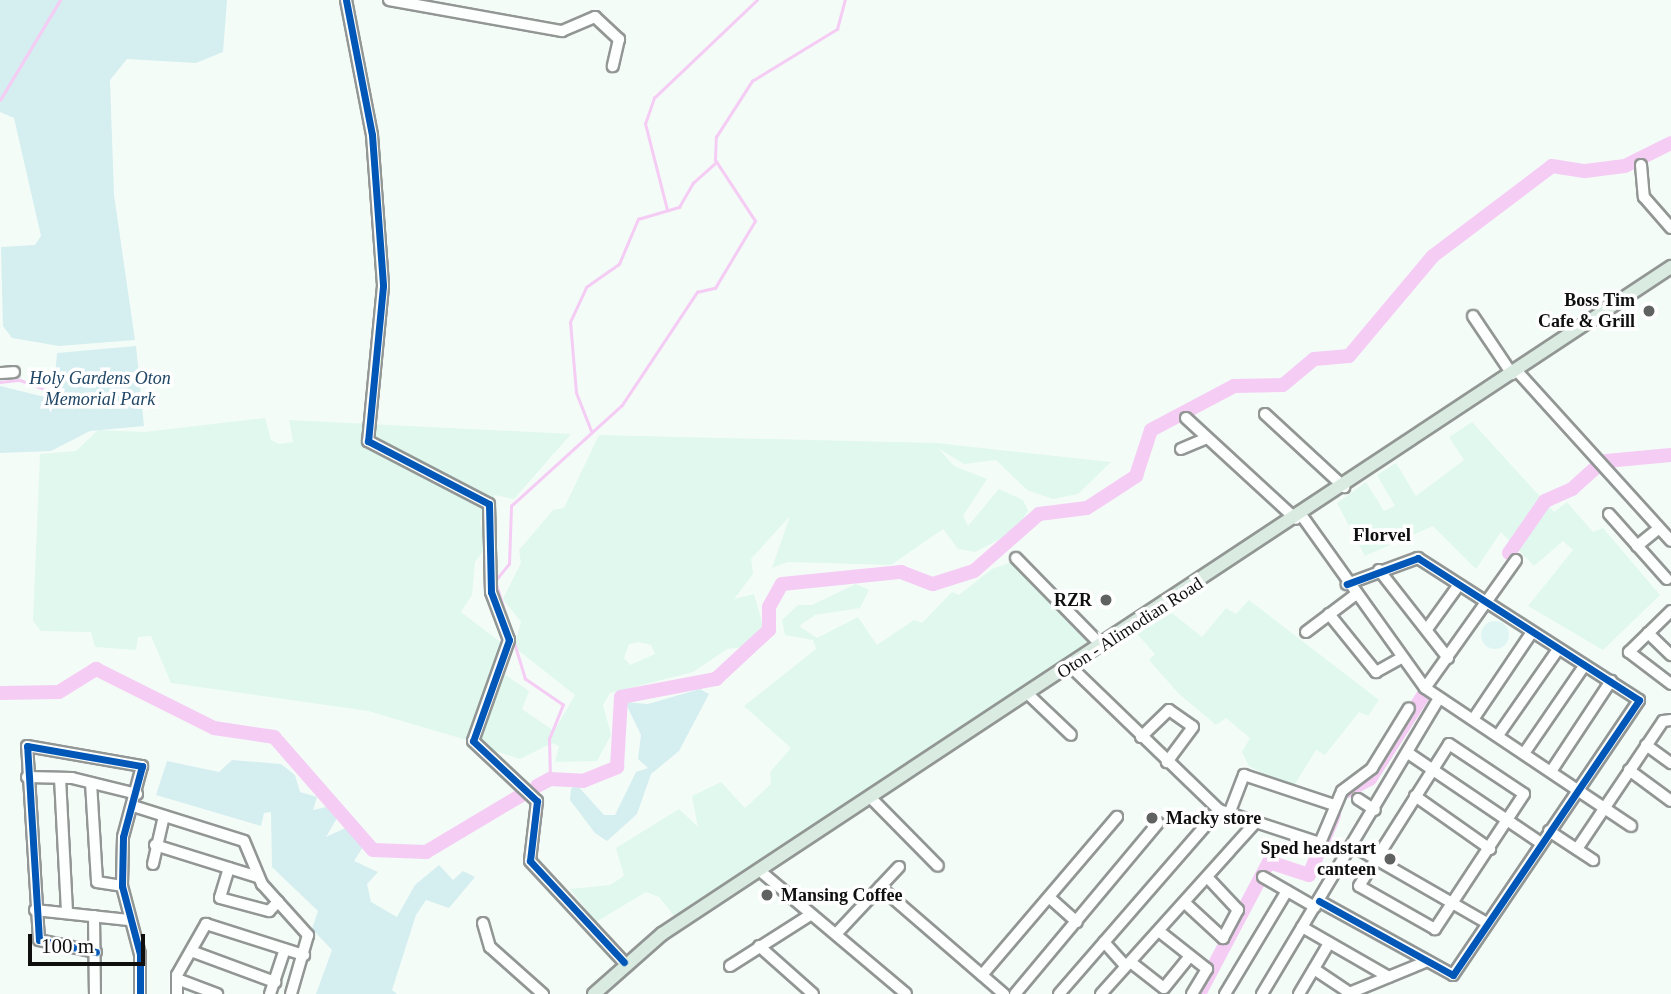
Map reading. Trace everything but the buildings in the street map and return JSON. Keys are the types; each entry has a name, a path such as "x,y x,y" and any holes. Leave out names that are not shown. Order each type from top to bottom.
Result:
{"main road":[{"name":"Oton - Alimodian Road","path":"594,994 624,961 1299,517 1671,267"}],"street":[{"path":"346,0 372,135 383,286 368,441 489,504 491,592 509,640 473,741 537,802 530,861 624,961"},
{"path":"389,0 562,31 595,17 619,39 612,66"},
{"path":"1641,165 1644,197 1671,228"},
{"path":"1473,316 1515,372 1671,540"},
{"path":"0,373 14,372"},
{"path":"1265,414 1344,487"},
{"path":"1186,418 1299,517 1401,658 1438,700 1499,734 1631,826"},
{"path":"1181,449 1207,438"},
{"path":"1609,514 1667,579"},
{"path":"1637,546 1659,528"},
{"path":"1263,877 1453,975 1578,787 1639,701 1611,681 1530,635 1412,556 1347,584"},
{"path":"1016,558 1102,646"},
{"path":"1425,688 1516,560"},
{"path":"1379,570 1448,658"},
{"path":"1427,629 1458,586"},
{"path":"1306,632 1355,595"},
{"path":"1329,614 1376,672 1401,658"},
{"path":"1669,617 1629,652 1671,684"},
{"path":"1648,633 1671,655"},
{"path":"1474,718 1530,635"},
{"path":"1499,734 1558,650"},
{"path":"1070,666 1167,762 1224,812 1254,824 1321,843 1334,805 1350,780 1373,768 1409,708"},
{"path":"1525,752 1584,666"},
{"path":"1552,770 1611,681"},
{"path":"1028,694 1071,735"},
{"path":"1262,994 1375,810 1438,700"},
{"path":"1141,737 1169,710 1193,727 1167,762"},
{"path":"1577,849 1646,745 1671,720"},
{"path":"1449,744 1521,790 1524,798 1435,929 1362,890 1359,882 1433,769 1449,744"},
{"path":"1646,745 1671,763"},
{"path":"96,951 41,942 35,910 27,746 73,750 142,766 137,794 123,836 122,886 128,920 140,954 140,994"},
{"path":"1408,753 1541,843"},
{"path":"1629,770 1671,801"},
{"path":"1059,994 1224,812 1244,775 1334,805"},
{"path":"27,776 91,783 137,794"},
{"path":"60,778 67,912"},
{"path":"91,783 97,882 122,886"},
{"path":"1415,796 1490,849"},
{"path":"872,798 938,866"},
{"path":"1358,799 1375,810"},
{"path":"133,806 240,838 258,877 308,935 291,994"},
{"path":"153,864 155,845 164,816"},
{"path":"982,975 1117,817"},
{"path":"1015,994 1158,823"},
{"path":"1101,994 1160,932 1254,824"},
{"path":"1549,831 1593,860"},
{"path":"155,845 258,877"},
{"path":"1353,846 1487,923"},
{"path":"836,934 899,867"},
{"path":"229,868 220,898 269,911 278,902"},
{"path":"759,870 906,994"},
{"path":"1185,903 1223,939 1238,910 1208,877"},
{"path":"880,887 1004,994"},
{"path":"1225,994 1287,891"},
{"path":"1050,898 1077,922"},
{"path":"35,910 128,920"},
{"path":"730,966 810,915"},
{"path":"94,916 95,994"},
{"path":"483,923 490,947 543,994"},
{"path":"177,994 177,979 206,925 304,955"},
{"path":"1302,927 1389,977"},
{"path":"1160,932 1207,969 1192,994"},
{"path":"1104,942 1129,964 1164,988 1190,956"},
{"path":"1298,994 1329,943"},
{"path":"759,946 813,994"},
{"path":"270,994 285,949"},
{"path":"191,951 275,982"},
{"path":"1314,969 1348,993 1425,962"},
{"path":"177,979 217,994"}],"green space":[{"path":"0,0 227,0 223,52 196,63 127,59 110,80 114,195 135,340 59,346 12,338 3,326 1,247 35,245 41,236 14,118 0,112"},
{"name":"Holy Gardens Oton Memorial Park","path":"136,346 144,426 90,431 51,451 0,453 0,386 53,399 57,353"},
{"path":"265,418 271,440 279,444 293,442 289,420 571,434 514,499 495,495 480,522 487,546 475,562 472,595 461,612 503,644 470,741 368,711 171,683 151,636 138,637 136,650 95,647 91,632 41,631 33,621 40,454 76,451 98,430 144,432"},
{"path":"1472,422 1554,512 1567,502 1593,532 1603,528 1660,595 1603,650 1528,606 1573,550 1563,541 1534,566 1501,532 1476,569 1433,526 1365,556 1337,503 1366,482 1384,511 1395,506 1377,475 1396,463 1416,496 1464,460 1449,437"},
{"path":"599,435 936,443 1111,462 1078,494 1053,499 1027,490 996,460 964,464 938,448 954,466 987,479 963,516 968,526 999,489 1023,500 1028,511 1015,531 975,552 958,549 943,529 891,565 788,562 772,568 790,516 751,559 753,574 734,599 754,594 764,629 745,647 727,649 693,672 610,693 603,705 611,735 597,761 555,762 559,746 552,743 520,759 477,745 504,674 529,691 522,709 554,731 575,695 514,647 521,622 503,599 521,563 519,550 553,510 564,508","holes":["638,642 651,645 655,654 630,665 624,658 629,644"]},
{"path":"1023,558 1101,640 675,917 659,897 646,892 596,922 570,889 610,885 624,876 616,848 679,809 698,827 692,796 721,782 745,808 771,784 770,772 791,748 744,706 816,649 813,640 785,635 782,620 798,605 812,605 856,584 869,590 860,608 815,615 799,626 817,638 858,617 877,645 914,620 922,623 952,592 959,595 992,569"},
{"path":"1249,600 1379,700 1368,716 1359,712 1325,755 1316,750 1292,789 1249,766 1242,752 1250,738 1226,718 1216,725 1178,693 1149,660 1155,654 1137,634 1172,613 1202,637 1226,608 1236,614"},
{"path":"700,689 709,694 679,751 651,774 637,814 607,841 595,833 570,800 571,789 576,784 604,815 615,815 636,772 648,768 638,759 641,735 625,702 648,704"},
{"path":"232,760 281,764 295,775 300,792 317,797 313,810 326,807 337,818 326,837 356,823 368,839 354,861 378,872 367,884 371,902 397,917 415,885 439,865 453,880 463,871 475,877 449,908 426,900 416,915 392,990 397,994 316,994 332,950 312,929 318,911 272,867 271,812 264,813 261,826 156,795 167,761 219,772"}],"shaded area":[{"path":"1495,621 1505,625 1509,635 1505,645 1495,649 1485,645 1481,635 1485,625"}],"waterway":[{"path":"0,100 60,0"},
{"path":"667,210 645,124 654,98 757,0"},
{"path":"550,779 549,739 563,705 525,679 495,581 509,564 511,506 622,405 697,292 715,288 755,221 715,160 716,137 752,81 837,29 845,0"},
{"path":"537,786 550,779 583,781 617,767 621,697 716,679 769,630 769,607 782,584 901,572 933,584 974,571 1039,514 1087,508 1136,476 1151,430 1234,386 1283,385 1314,359 1349,356 1433,256 1552,166 1585,171 1625,166 1671,143"},
{"path":"591,431 576,393 570,322 586,287 619,264 638,219 679,207 693,183 716,162"},
{"path":"0,382 20,380 55,393"},
{"path":"1606,461 1671,455"},
{"path":"1509,553 1545,501 1572,489 1595,468"},
{"path":"0,693 59,692 96,669 214,728 274,737 373,850 426,852 525,793"},
{"path":"1347,791 1370,779 1424,694"},
{"path":"1199,994 1269,862 1309,875 1334,815"}],"cycle path":[{"path":"346,0 372,135 383,286 368,441 489,504 491,592 509,640 473,741 537,801 530,861 624,962"},
{"path":"1319,901 1453,975 1639,700 1418,558 1347,584"},
{"path":"96,952 39,940 27,746 142,766 123,837 122,886 140,954 140,994"}],"place":[{"name":"Boss Tim Cafe & Grill","path":"1649,311"},
{"name":"RZR","path":"1106,600"},
{"name":"Macky store","path":"1152,818"},
{"name":"Sped headstart canteen","path":"1390,859"},
{"name":"Mansing Coffee","path":"767,895"}],"district":[{"name":"Florvel","path":"1382,535"}]}
